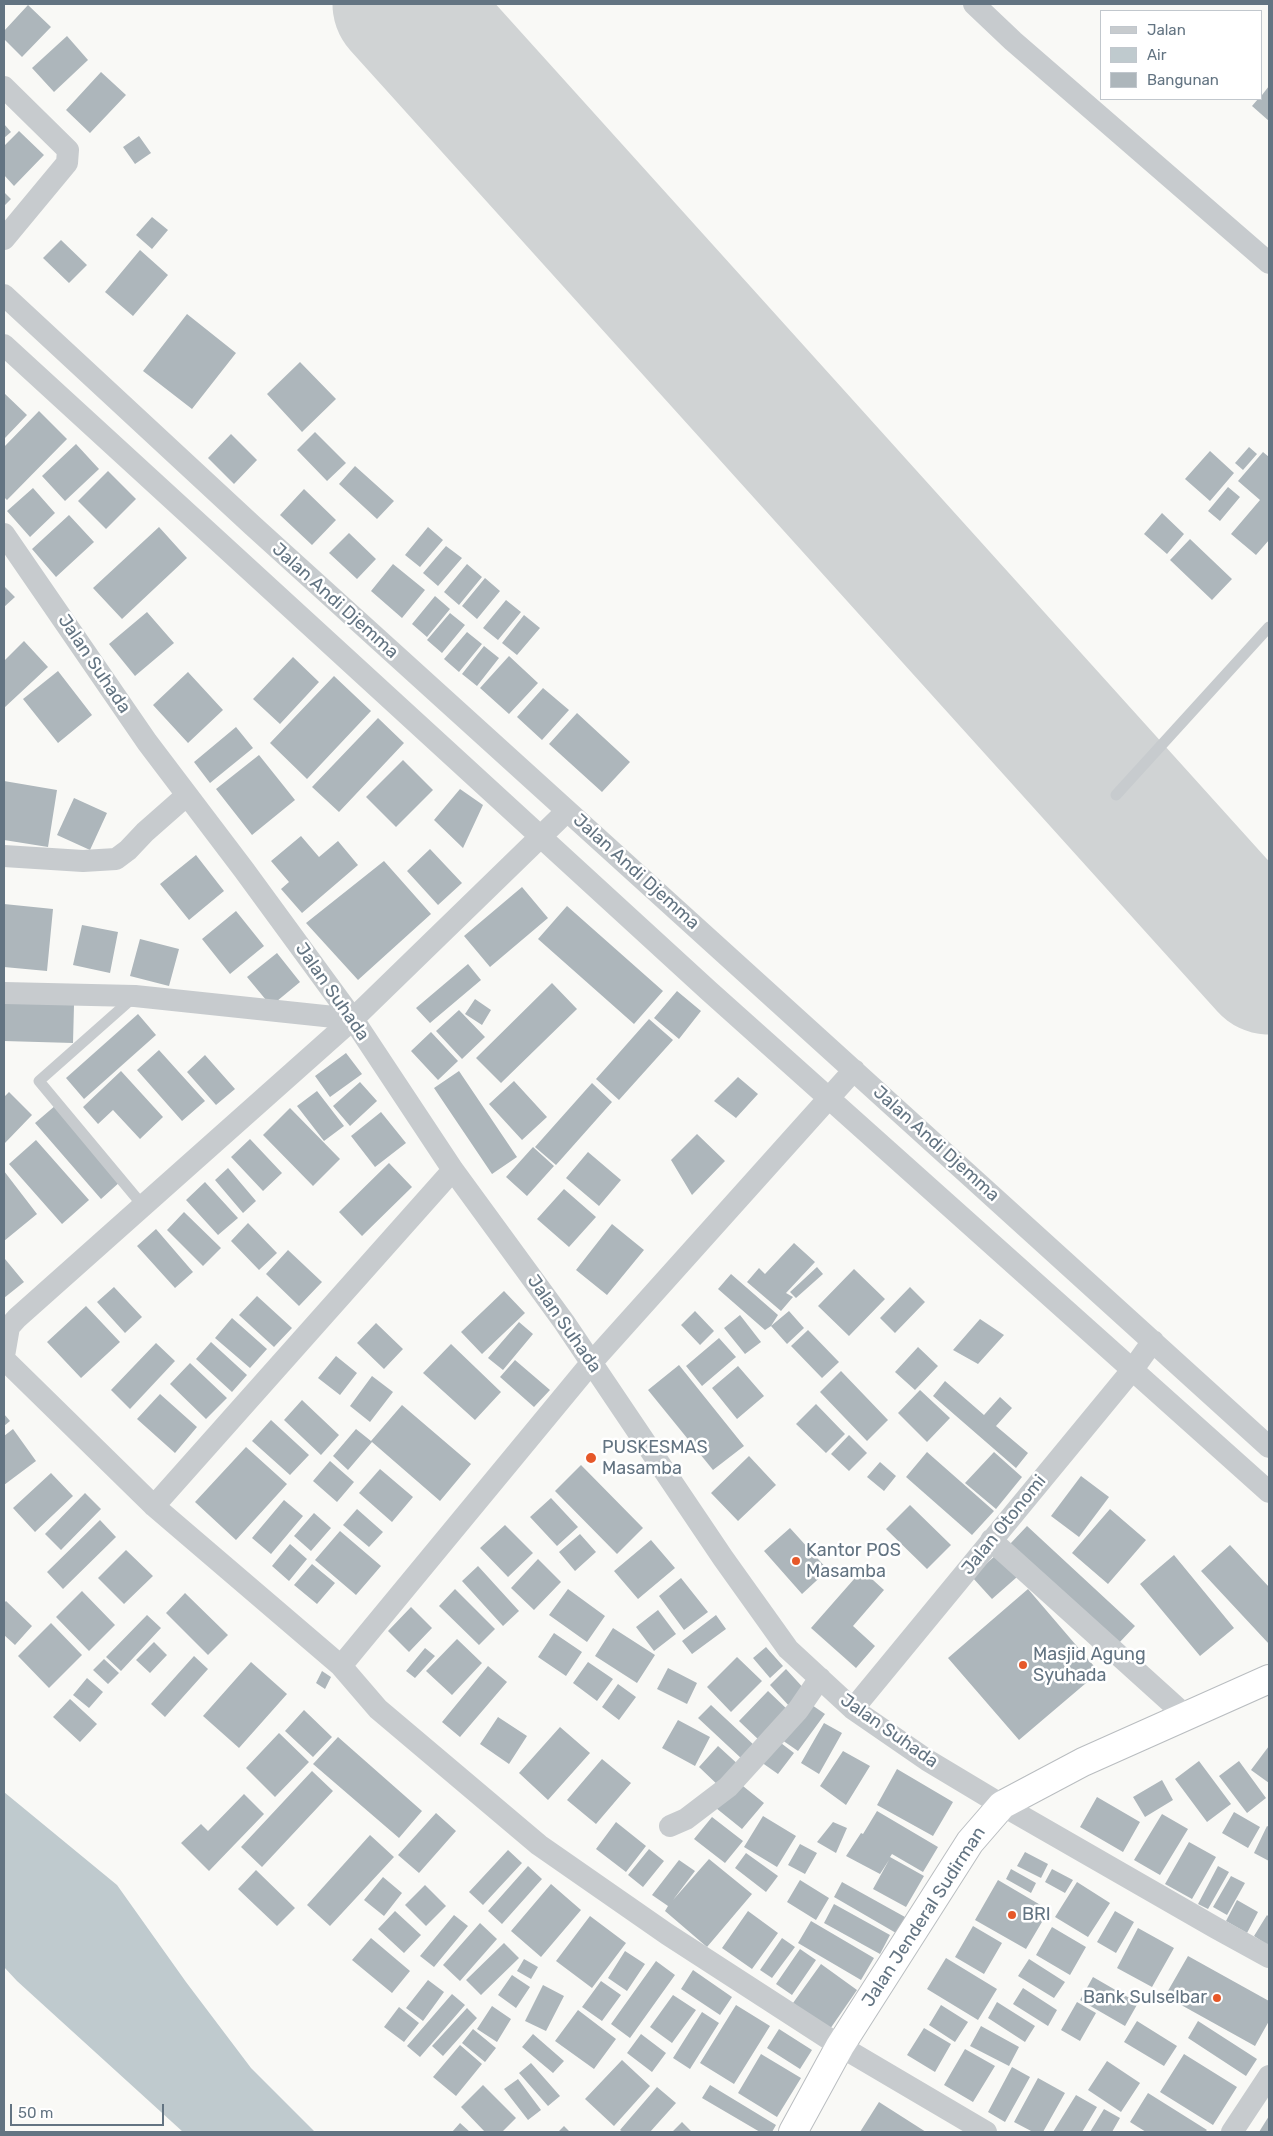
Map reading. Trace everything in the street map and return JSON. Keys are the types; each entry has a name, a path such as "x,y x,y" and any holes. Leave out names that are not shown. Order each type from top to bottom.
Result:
{"highway":[{"name":"Jalan Jenderal Sudirman","path":"793,2132 840,2046 970,1842 1002,1805 1083,1762 1269,1679"}],"street":[{"path":"974,4 1013,41 1269,263"},
{"path":"4,86 68,150 67,163 4,239"},
{"name":"Jalan Andi Djemma","path":"4,295 190,468 1153,1340 1269,1448"},
{"name":"Jalan Andi Djemma","path":"4,345 168,494 384,695 542,836 702,984 1269,1492"},
{"path":"168,494 190,468"},
{"name":"Jalan Suhada","path":"4,534 147,742 353,1019 453,1170 592,1362 723,1558 788,1649 852,1709 927,1760 1002,1805 1269,1957"},
{"path":"4,856 83,861 116,859 187,795"},
{"path":"567,810 353,1019 18,1318 9,1327 4,1358 154,1506 341,1666 378,1709 540,1845 667,1934 840,2046 986,2132"},
{"path":"4,993 135,996 353,1019"},
{"path":"341,1666 592,1362 854,1070"},
{"path":"154,1506 453,1170"},
{"name":"Jalan Otonomi","path":"852,1709 1132,1369 1153,1340"},
{"path":"991,1540 1186,1716"},
{"path":"670,1826 686,1819 728,1787 798,1710 820,1678"},
{"path":"1232,2132 1269,2076"}],"lane":[{"path":"1116,795 1269,627"},
{"path":"135,996 39,1081 144,1206"}],"water":[{"path":"4,1792 117,1885 186,1982 251,2068 315,2132 183,2132 4,1967"}],"building":[{"path":"28,5 51,27 22,57 4,39 4,31"},
{"path":"67,36 88,60 54,92 32,68"},
{"path":"101,72 126,95 90,133 66,110"},
{"path":"1269,86 1269,121 1252,106 1257,100 1263,100 1263,94"},
{"path":"4,124 11,132 4,138"},
{"path":"19,131 44,155 14,186 4,175 4,146"},
{"path":"139,136 151,153 135,164 123,147"},
{"path":"4,192 11,199 4,206"},
{"path":"152,217 168,230 152,249 136,235"},
{"path":"61,240 87,265 69,283 43,258"},
{"path":"140,250 168,275 133,316 105,292"},
{"path":"187,314 236,353 192,409 143,371"},
{"path":"300,362 336,399 302,432 267,394"},
{"path":"4,393 27,415 4,439"},
{"path":"39,411 67,439 7,500 4,497 4,447"},
{"path":"315,432 346,463 327,481 297,450"},
{"path":"231,434 257,460 234,484 208,458"},
{"path":"76,444 99,469 65,501 42,476"},
{"path":"1249,447 1257,454 1243,470 1235,463"},
{"path":"1210,451 1234,473 1210,501 1185,479"},
{"path":"1263,452 1269,457 1269,540 1256,555 1231,534 1260,500 1238,481"},
{"path":"355,466 394,501 377,519 339,484"},
{"path":"108,471 136,499 106,529 78,501"},
{"path":"1228,487 1240,497 1220,521 1208,511"},
{"path":"33,488 55,513 30,537 7,511"},
{"path":"304,489 336,520 312,545 280,515"},
{"path":"1162,513 1184,534 1167,554 1144,534"},
{"path":"69,515 94,542 56,577 32,549"},
{"path":"159,527 187,558 122,619 93,588"},
{"path":"428,527 443,540 420,567 405,555"},
{"path":"349,533 376,559 357,579 329,553"},
{"path":"1190,539 1232,579 1212,600 1170,560"},
{"path":"446,546 462,558 438,586 423,573"},
{"path":"393,564 425,590 402,618 371,591"},
{"path":"467,564 482,577 459,605 444,592"},
{"path":"485,578 500,591 477,619 462,606"},
{"path":"4,586 15,597 4,607"},
{"path":"435,596 450,609 427,637 412,624"},
{"path":"506,600 521,612 498,640 483,628"},
{"path":"147,612 174,643 135,676 109,644"},
{"path":"450,613 465,625 442,653 427,640"},
{"path":"524,615 540,628 517,655 502,643"},
{"path":"467,632 482,644 459,672 444,659"},
{"path":"24,641 48,667 4,708 4,661"},
{"path":"484,646 499,658 477,686 462,674"},
{"path":"509,656 538,683 509,714 480,688"},
{"path":"293,657 319,682 280,724 253,699"},
{"path":"58,671 92,715 58,743 23,699"},
{"path":"188,672 223,710 188,743 153,705"},
{"path":"334,676 371,711 307,779 270,743"},
{"path":"543,688 569,710 542,740 517,717"},
{"path":"577,713 630,762 602,792 549,744"},
{"path":"378,718 404,743 339,812 312,787"},
{"path":"236,727 253,748 210,783 194,762"},
{"path":"259,755 295,800 252,835 216,789"},
{"path":"403,760 433,790 396,827 366,797"},
{"path":"4,781 57,790 48,847 4,840"},
{"path":"460,789 483,805 463,848 434,820"},
{"path":"74,798 107,813 90,850 57,835"},
{"path":"301,836 319,857 338,841 358,865 302,913 281,889 289,882 271,861"},
{"path":"430,849 462,883 438,905 407,871"},
{"path":"196,855 224,891 189,920 160,884"},
{"path":"384,861 431,914 358,980 306,923"},
{"path":"522,887 548,918 490,967 464,936"},
{"path":"4,904 53,909 47,971 4,967"},
{"path":"567,906 663,991 634,1024 538,939"},
{"path":"236,911 264,946 230,974 202,939"},
{"path":"82,925 118,932 110,973 73,965"},
{"path":"140,939 179,949 169,986 130,976"},
{"path":"277,953 300,982 271,1006 247,977"},
{"path":"468,964 481,980 430,1023 416,1008"},
{"path":"552,983 577,1009 501,1083 476,1058"},
{"path":"677,991 701,1011 679,1039 654,1018"},
{"path":"475,999 491,1010 482,1025 465,1014"},
{"path":"4,1003 74,1005 73,1043 4,1041"},
{"path":"459,1010 485,1037 462,1059 436,1031"},
{"path":"138,1014 156,1035 84,1099 66,1078"},
{"path":"649,1019 673,1040 619,1100 596,1079"},
{"path":"431,1032 458,1061 438,1080 411,1051"},
{"path":"159,1050 205,1101 182,1121 137,1070"},
{"path":"346,1053 362,1074 330,1097 315,1076"},
{"path":"205,1055 235,1089 216,1105 187,1072"},
{"path":"121,1071 163,1117 140,1139 113,1110 98,1124 83,1107"},
{"path":"459,1071 517,1157 492,1174 434,1088"},
{"path":"738,1077 758,1094 736,1118 714,1101"},
{"path":"514,1081 547,1117 522,1140 489,1104"},
{"path":"360,1082 377,1101 350,1126 333,1106"},
{"path":"592,1083 612,1102 556,1165 535,1147"},
{"path":"317,1091 344,1126 324,1141 297,1106"},
{"path":"9,1092 32,1115 4,1144 4,1097"},
{"path":"56,1105 121,1181 101,1199 35,1123"},
{"path":"290,1108 340,1159 313,1186 263,1135"},
{"path":"381,1112 406,1143 375,1167 351,1136"},
{"path":"697,1134 725,1161 692,1195 671,1160"},
{"path":"250,1139 282,1173 263,1191 231,1157"},
{"path":"36,1140 89,1200 62,1224 9,1164"},
{"path":"533,1147 554,1166 527,1196 506,1177"},
{"path":"588,1152 621,1180 599,1206 566,1178"},
{"path":"389,1163 412,1187 362,1236 339,1212"},
{"path":"228,1168 256,1201 243,1213 215,1180"},
{"path":"4,1171 37,1214 4,1241"},
{"path":"205,1182 238,1218 218,1235 186,1200"},
{"path":"564,1189 596,1217 569,1247 537,1219"},
{"path":"184,1212 221,1248 203,1266 167,1230"},
{"path":"248,1223 277,1253 259,1270 231,1241"},
{"path":"612,1224 644,1250 607,1295 576,1270"},
{"path":"156,1229 193,1272 175,1288 137,1246"},
{"path":"794,1243 815,1262 786,1293 793,1297 781,1311 747,1282 759,1268 765,1274"},
{"path":"288,1250 322,1282 299,1306 266,1274"},
{"path":"5,1259 24,1282 4,1298 4,1261"},
{"path":"817,1267 823,1274 796,1298 790,1292"},
{"path":"854,1269 885,1299 849,1336 818,1306"},
{"path":"731,1274 778,1315 771,1326 765,1330 718,1289"},
{"path":"114,1287 142,1317 125,1333 97,1302"},
{"path":"910,1287 925,1302 895,1333 880,1318"},
{"path":"504,1291 525,1313 482,1354 461,1332"},
{"path":"257,1296 292,1328 274,1347 239,1315"},
{"path":"86,1306 120,1342 81,1378 47,1342"},
{"path":"695,1311 714,1331 700,1345 681,1325"},
{"path":"789,1311 804,1328 787,1344 771,1326"},
{"path":"740,1315 761,1342 745,1354 724,1328"},
{"path":"232,1318 267,1349 250,1368 215,1338"},
{"path":"980,1319 1004,1335 978,1364 953,1350"},
{"path":"519,1322 533,1334 503,1370 488,1358"},
{"path":"376,1323 403,1349 384,1369 357,1343"},
{"path":"808,1330 839,1362 822,1378 791,1346"},
{"path":"719,1338 736,1357 702,1386 686,1366"},
{"path":"211,1342 247,1375 232,1392 196,1359"},
{"path":"156,1343 175,1361 130,1409 111,1390"},
{"path":"451,1344 501,1392 475,1420 423,1373"},
{"path":"918,1347 938,1366 915,1390 895,1372"},
{"path":"336,1356 357,1373 340,1395 318,1378"},
{"path":"515,1360 550,1390 534,1407 500,1377"},
{"path":"190,1363 227,1398 206,1419 170,1384"},
{"path":"679,1365 744,1446 713,1470 648,1390"},
{"path":"738,1366 764,1396 737,1419 712,1388"},
{"path":"841,1371 888,1420 867,1441 820,1392"},
{"path":"372,1376 393,1392 370,1422 350,1406"},
{"path":"945,1381 984,1415 1000,1397 1012,1408 996,1426 1028,1453 1016,1468 933,1396"},
{"path":"920,1390 950,1418 927,1442 898,1413"},
{"path":"160,1394 197,1427 175,1453 137,1419"},
{"path":"302,1400 339,1435 321,1455 284,1420"},
{"path":"816,1404 845,1434 826,1453 796,1424"},
{"path":"402,1405 471,1464 440,1501 372,1442 348,1470 333,1456 356,1429 371,1441"},
{"path":"4,1414 10,1421 4,1426"},
{"path":"271,1420 309,1455 290,1475 252,1441"},
{"path":"13,1429 36,1461 4,1485 4,1436"},
{"path":"849,1435 867,1453 849,1471 831,1454"},
{"path":"246,1447 287,1484 236,1540 195,1502"},
{"path":"927,1452 994,1511 972,1535 906,1477"},
{"path":"994,1452 1022,1477 996,1509 965,1483"},
{"path":"749,1456 776,1485 738,1521 711,1493"},
{"path":"330,1461 354,1482 337,1502 313,1481"},
{"path":"880,1462 896,1476 884,1491 867,1477"},
{"path":"581,1465 643,1528 617,1554 555,1491"},
{"path":"380,1469 413,1497 392,1522 359,1493"},
{"path":"51,1473 73,1496 35,1532 13,1508"},
{"path":"1081,1476 1109,1497 1079,1537 1051,1516"},
{"path":"85,1493 101,1509 61,1550 45,1534"},
{"path":"551,1498 578,1527 557,1546 530,1517"},
{"path":"284,1500 303,1516 271,1554 252,1538"},
{"path":"910,1505 951,1545 927,1569 886,1529"},
{"path":"357,1509 383,1532 369,1547 343,1525"},
{"path":"1110,1509 1146,1540 1108,1584 1072,1553"},
{"path":"314,1513 331,1528 311,1551 294,1536"},
{"path":"100,1520 116,1537 63,1589 47,1572"},
{"path":"505,1525 533,1553 508,1577 480,1548"},
{"path":"1027,1526 1135,1626 1118,1644 1010,1544"},
{"name":"Kantor POS Masamba","path":"790,1528 828,1570 802,1594 764,1551"},
{"path":"340,1531 381,1566 356,1595 315,1560"},
{"path":"580,1534 596,1552 575,1571 559,1552"},
{"path":"651,1540 675,1568 638,1599 614,1571"},
{"path":"290,1544 307,1559 289,1581 272,1566"},
{"path":"1230,1545 1269,1587 1269,1644 1201,1571"},
{"path":"126,1550 153,1576 124,1604 98,1578"},
{"path":"997,1554 1017,1577 992,1599 972,1577"},
{"path":"1174,1555 1234,1628 1200,1656 1140,1584"},
{"path":"538,1559 561,1582 534,1610 511,1588"},
{"path":"312,1564 335,1583 317,1604 294,1585"},
{"path":"478,1566 519,1611 503,1626 462,1581"},
{"path":"862,1570 884,1590 853,1626 875,1646 856,1668 811,1628"},
{"path":"681,1578 708,1612 684,1630 659,1596"},
{"path":"455,1589 495,1629 479,1645 439,1606"},
{"path":"568,1589 605,1616 587,1642 549,1615"},
{"name":"Masjid Agung Syuhada","path":"1028,1589 1099,1672 1019,1740 948,1658"},
{"path":"82,1591 115,1625 89,1651 56,1617"},
{"path":"185,1593 228,1635 208,1655 166,1613"},
{"path":"6,1601 32,1626 15,1645 4,1635 4,1603"},
{"path":"411,1607 432,1628 409,1652 388,1631"},
{"path":"658,1610 676,1634 654,1651 636,1627"},
{"path":"147,1615 161,1628 121,1671 106,1657"},
{"path":"716,1615 726,1629 692,1654 682,1641"},
{"path":"51,1623 82,1655 49,1688 18,1656"},
{"path":"613,1628 655,1655 637,1683 595,1656"},
{"path":"554,1633 582,1652 566,1676 538,1657"},
{"path":"457,1639 482,1663 452,1695 426,1671"},
{"path":"154,1642 167,1655 150,1673 136,1660"},
{"path":"766,1647 783,1666 770,1678 753,1658"},
{"path":"425,1648 435,1656 415,1678 406,1671"},
{"path":"194,1656 208,1669 165,1717 151,1704"},
{"path":"737,1657 762,1681 731,1712 707,1687"},
{"path":"104,1659 119,1673 108,1684 93,1670"},
{"path":"251,1662 287,1694 239,1748 203,1716"},
{"path":"588,1662 613,1679 597,1701 573,1683"},
{"path":"488,1666 507,1682 460,1737 442,1722"},
{"path":"668,1668 697,1683 687,1704 657,1689"},
{"path":"786,1669 807,1692 790,1707 770,1685"},
{"path":"322,1671 331,1677 325,1689 316,1683"},
{"path":"87,1678 103,1692 89,1708 73,1695"},
{"path":"618,1684 636,1697 619,1720 602,1707"},
{"path":"768,1691 789,1711 760,1741 739,1721"},
{"path":"70,1699 97,1724 80,1742 53,1717"},
{"path":"809,1703 825,1714 798,1751 782,1740"},
{"path":"711,1705 755,1746 742,1759 698,1718"},
{"path":"304,1710 332,1737 313,1757 285,1731"},
{"path":"498,1717 527,1736 509,1764 480,1744"},
{"path":"678,1720 710,1737 695,1766 662,1748"},
{"path":"824,1723 842,1733 819,1774 801,1763"},
{"path":"560,1727 590,1753 548,1800 519,1773"},
{"path":"279,1733 309,1762 275,1797 246,1768"},
{"path":"338,1737 422,1811 399,1838 313,1764"},
{"path":"777,1740 794,1753 778,1774 761,1762"},
{"path":"718,1746 741,1767 721,1788 699,1767"},
{"path":"1269,1746 1269,1783 1251,1770"},
{"path":"843,1751 870,1766 846,1805 820,1786"},
{"path":"602,1759 631,1783 596,1824 567,1800"},
{"path":"1199,1761 1231,1804 1207,1822 1175,1779"},
{"path":"1239,1761 1266,1798 1247,1813 1219,1776"},
{"path":"897,1769 953,1802 933,1836 877,1805"},
{"path":"312,1771 333,1791 262,1867 241,1847"},
{"path":"1162,1780 1173,1800 1145,1817 1133,1797"},
{"path":"738,1782 764,1803 742,1829 716,1808"},
{"path":"244,1794 264,1814 209,1871 181,1843 201,1824 208,1831"},
{"path":"1097,1797 1140,1822 1123,1852 1080,1827"},
{"path":"877,1811 938,1847 923,1872 892,1854 890,1857 924,1876 906,1907 873,1889 889,1860 880,1874 846,1856 861,1833 863,1834"},
{"path":"1234,1812 1260,1827 1248,1848 1222,1833"},
{"path":"436,1813 456,1831 419,1873 398,1855"},
{"path":"1162,1814 1188,1829 1160,1875 1134,1860"},
{"path":"763,1816 796,1836 777,1867 744,1847"},
{"path":"712,1817 743,1841 725,1863 694,1839"},
{"path":"616,1822 646,1846 626,1872 596,1849"},
{"path":"833,1822 847,1828 836,1853 817,1842"},
{"path":"1267,1826 1269,1827 1269,1861 1254,1853"},
{"path":"370,1835 394,1857 330,1926 307,1905"},
{"path":"1189,1842 1216,1857 1192,1899 1165,1884"},
{"path":"800,1844 817,1853 805,1874 788,1865"},
{"path":"649,1849 664,1861 643,1887 628,1875"},
{"path":"508,1850 522,1863 483,1905 469,1892"},
{"path":"1025,1852 1048,1864 1041,1878 1017,1866"},
{"path":"746,1853 778,1876 766,1892 735,1868"},
{"path":"709,1859 752,1894 707,1947 665,1911 668,1906 652,1895 679,1860 695,1871 673,1900"},
{"path":"528,1866 542,1879 502,1924 488,1911"},
{"path":"1218,1866 1229,1872 1208,1909 1198,1904"},
{"path":"1011,1869 1036,1883 1031,1893 1006,1879"},
{"path":"1052,1869 1073,1880 1065,1893 1045,1882"},
{"path":"256,1870 295,1908 277,1926 238,1889"},
{"path":"1231,1876 1245,1883 1227,1915 1213,1907"},
{"path":"383,1877 402,1893 384,1916 364,1900"},
{"path":"800,1880 829,1898 816,1920 787,1902"},
{"name":"BRI","path":"998,1880 1049,1910 1026,1949 975,1920"},
{"path":"842,1882 905,1917 896,1933 834,1897"},
{"path":"1077,1882 1110,1903 1088,1937 1055,1917"},
{"path":"551,1884 581,1910 541,1957 511,1931"},
{"path":"425,1885 446,1906 426,1926 405,1905"},
{"path":"1237,1900 1258,1912 1247,1933 1226,1921"},
{"path":"834,1904 890,1935 880,1954 824,1923"},
{"path":"395,1911 421,1935 404,1953 378,1929"},
{"path":"748,1911 778,1933 752,1969 722,1948"},
{"path":"1115,1911 1134,1922 1116,1953 1097,1942"},
{"path":"454,1915 468,1926 434,1967 420,1956"},
{"path":"1267,1915 1269,1917 1269,1946 1254,1936"},
{"path":"590,1916 626,1943 592,1988 556,1961"},
{"path":"811,1921 874,1958 861,1980 798,1943"},
{"path":"480,1923 497,1939 460,1981 443,1965"},
{"path":"973,1926 1002,1943 984,1974 955,1957"},
{"path":"1052,1927 1086,1947 1070,1975 1036,1955"},
{"path":"1138,1928 1174,1948 1152,1987 1117,1968"},
{"path":"371,1938 410,1971 392,1993 352,1960"},
{"path":"782,1938 795,1947 772,1978 760,1970"},
{"path":"504,1943 519,1958 481,1995 466,1980"},
{"path":"800,1949 816,1960 792,1995 776,1984"},
{"path":"625,1951 645,1964 627,1991 608,1978"},
{"name":"Bank Sulselbar","path":"1188,1956 1269,2001 1269,2021 1255,2046 1165,1996"},
{"path":"946,1958 997,1989 978,2020 927,1989"},
{"path":"524,1959 538,1967 531,1979 517,1971"},
{"path":"1029,1959 1065,1982 1054,1998 1018,1976"},
{"path":"656,1961 675,1975 630,2038 611,2024"},
{"path":"821,1964 857,1990 830,2029 793,2003"},
{"path":"693,1970 732,1997 720,2015 681,1989"},
{"path":"512,1975 530,1987 516,2008 498,1995"},
{"path":"1093,1977 1138,2003 1125,2026 1080,2000"},
{"path":"428,1980 444,1992 423,2021 406,2008"},
{"path":"601,1981 621,1995 602,2021 582,2007"},
{"path":"543,1985 564,1996 546,2031 525,2021"},
{"path":"1023,1988 1057,2010 1048,2026 1013,2004"},
{"path":"452,1994 465,2005 420,2057 407,2046"},
{"path":"673,1995 696,2010 672,2043 650,2027"},
{"path":"997,2002 1035,2026 1025,2042 988,2018"},
{"path":"1077,2002 1096,2013 1080,2041 1061,2030"},
{"path":"736,2005 770,2026 734,2084 700,2063"},
{"path":"941,2005 968,2022 955,2042 929,2025"},
{"path":"492,2006 511,2019 497,2042 477,2029"},
{"path":"399,2007 419,2023 404,2042 384,2027"},
{"path":"467,2008 477,2018 443,2056 432,2046"},
{"path":"578,2010 616,2039 594,2069 555,2041"},
{"path":"702,2012 719,2023 690,2069 673,2058"},
{"path":"1137,2021 1177,2046 1164,2066 1124,2042"},
{"path":"1198,2021 1257,2059 1246,2076 1188,2038"},
{"path":"981,2026 1019,2047 1009,2066 970,2046"},
{"path":"924,2028 951,2044 935,2072 907,2055"},
{"path":"473,2029 496,2048 485,2062 462,2043"},
{"path":"779,2029 812,2050 800,2069 767,2048"},
{"path":"533,2034 564,2061 553,2073 522,2047"},
{"path":"641,2034 666,2053 652,2072 627,2053"},
{"path":"460,2045 482,2064 456,2096 433,2077"},
{"path":"965,2049 995,2066 973,2102 944,2085"},
{"path":"761,2054 801,2078 777,2117 738,2093"},
{"path":"1184,2054 1237,2087 1213,2125 1160,2092"},
{"path":"622,2060 650,2086 614,2126 585,2099"},
{"path":"1107,2061 1140,2083 1121,2112 1088,2090"},
{"path":"531,2063 560,2096 548,2106 519,2073"},
{"path":"1012,2067 1030,2077 1005,2122 988,2112"},
{"path":"1038,2078 1065,2093 1043,2132 1033,2132 1014,2122"},
{"path":"518,2079 541,2110 528,2120 504,2089"},
{"path":"483,2085 516,2118 502,2132 485,2132 461,2107"},
{"path":"710,2085 776,2125 772,2132 760,2132 702,2098"},
{"path":"657,2087 676,2103 650,2132 623,2132 620,2130"},
{"path":"1148,2093 1207,2130 1205,2132 1146,2132 1130,2122"},
{"path":"1076,2095 1097,2107 1082,2132 1053,2132"},
{"path":"879,2102 926,2132 860,2132"},
{"path":"1104,2109 1120,2118 1112,2132 1090,2132"},
{"path":"1269,2116 1269,2132 1259,2132"},
{"path":"682,2122 692,2132 672,2132"},
{"path":"460,2123 470,2132 452,2132"},
{"path":"564,2126 570,2132 558,2132"}],"runway":[{"path":"402,4 1269,965"}],"place":[{"name":"PUSKESMAS Masamba","path":"591,1458"},
{"name":"Kantor POS Masamba","path":"796,1561"},
{"name":"Masjid Agung Syuhada","path":"1023,1665"},
{"name":"BRI","path":"1012,1915"},
{"name":"Bank Sulselbar","path":"1217,1998"}]}
